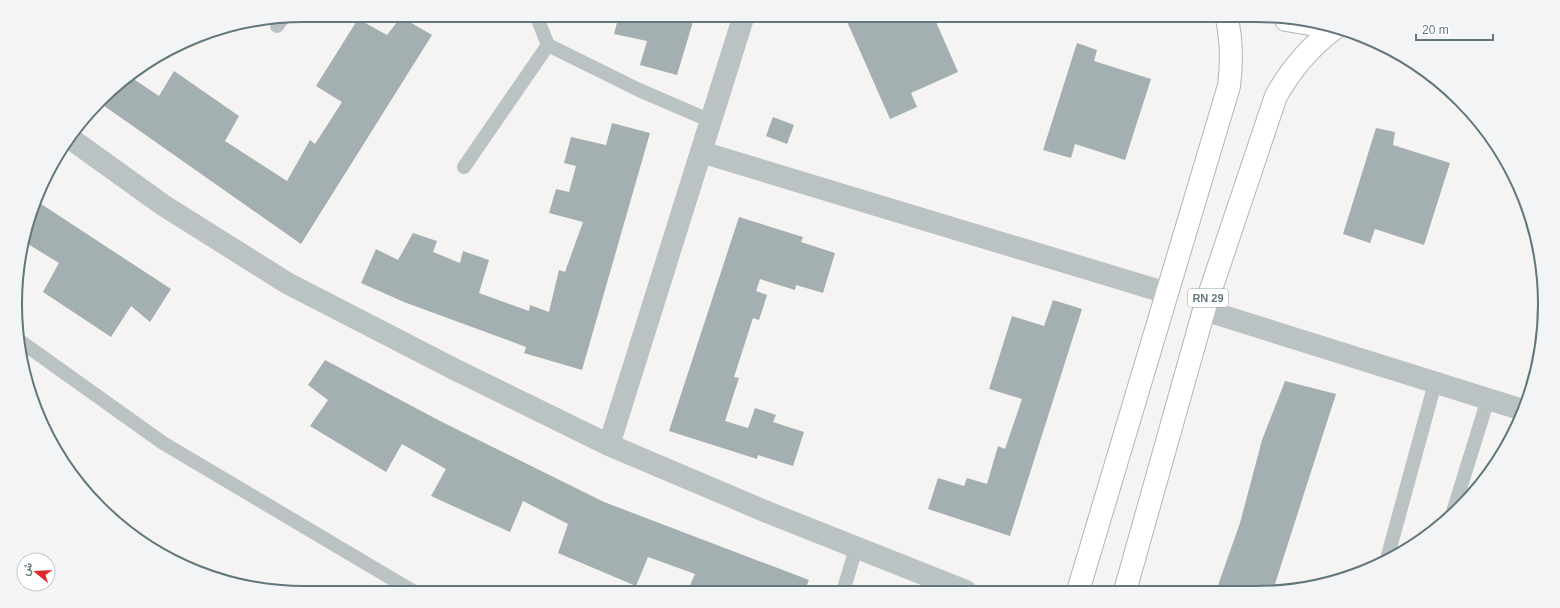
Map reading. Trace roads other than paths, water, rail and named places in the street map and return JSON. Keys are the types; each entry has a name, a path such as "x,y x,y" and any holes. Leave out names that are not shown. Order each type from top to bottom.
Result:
{"main road":[{"path":"1079,586 1229,86 1232,66 1231,46 1227,22"},
{"name":"RN 29","path":"1126,586 1204,310 1276,96 1287,76 1302,57 1330,32"}],"street":[{"path":"609,444 742,22"},
{"path":"74,140 163,205 287,283 454,369 609,444 767,512 953,586"},
{"path":"701,152 1167,293"},
{"path":"1204,310 1518,409"}],"lane":[{"path":"539,22 548,45 638,90 711,121"},
{"path":"464,168 548,45"},
{"path":"25,344 163,442 404,586"},
{"path":"1389,553 1435,383"},
{"path":"1456,502 1488,399"},
{"path":"845,586 856,548"}]}
